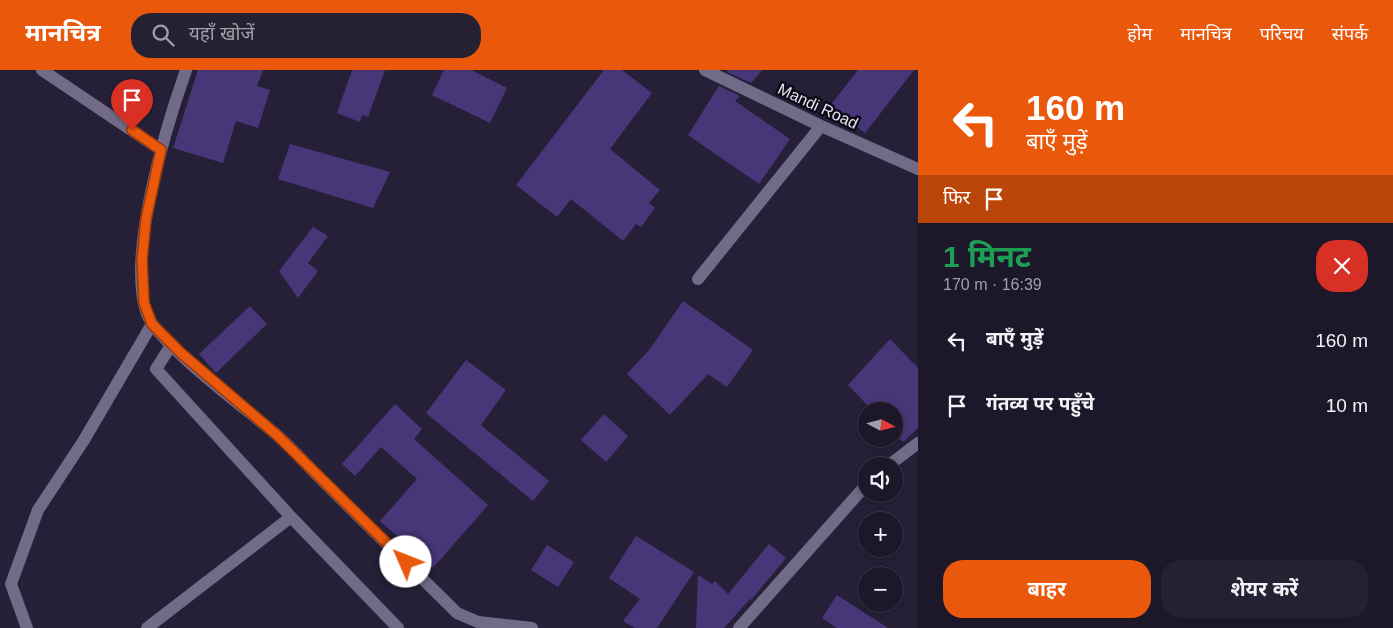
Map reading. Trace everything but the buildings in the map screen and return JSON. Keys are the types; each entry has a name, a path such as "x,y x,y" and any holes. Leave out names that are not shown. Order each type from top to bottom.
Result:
{"street":[{"path":"42,70 161,150"},
{"path":"186,70 161,150 146,219 142,260 144,303 152,324 172,344 278,436 457,613 478,622 532,628"},
{"name":"Mandi Road","path":"705,70 821,126 918,168"},
{"path":"698,279 821,126"},
{"path":"27,628 5,582 38,510 89,431 152,324"},
{"path":"172,344 156,369 291,517 398,628"},
{"path":"900,457 918,443"},
{"path":"739,628 858,494"},
{"path":"147,628 291,517"}],"route":[{"path":"132,130 161,150 146,219 142,260 144,303 152,324 181,353 278,436 406,562"}]}
